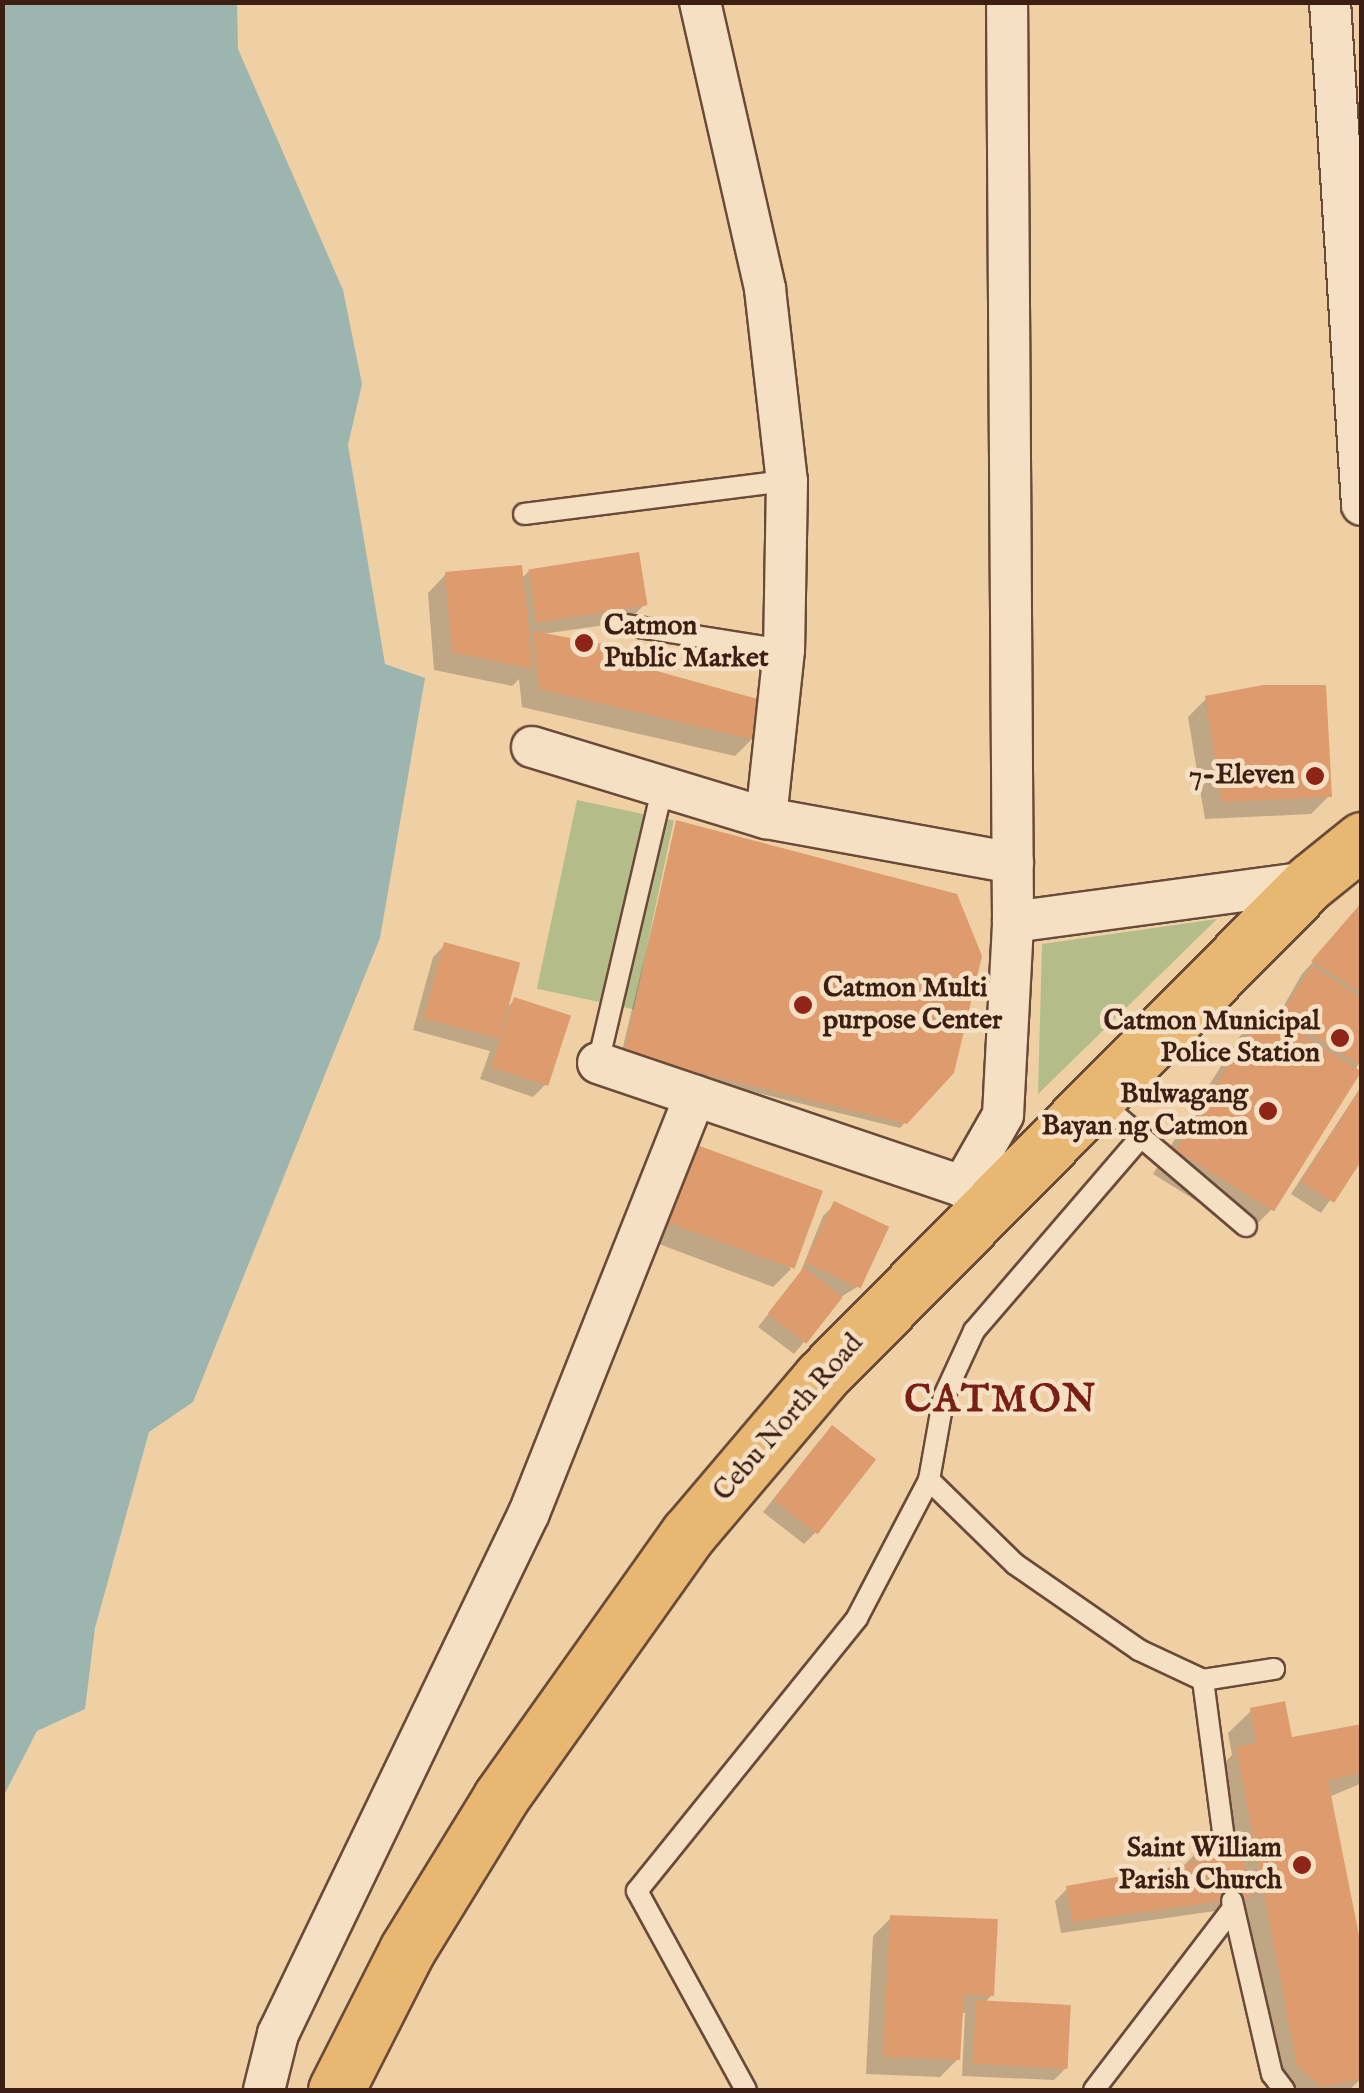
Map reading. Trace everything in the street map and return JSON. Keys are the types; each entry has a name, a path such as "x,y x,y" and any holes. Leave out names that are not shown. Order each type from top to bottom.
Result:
{"highway":[{"name":"Cebu North Road","path":"336,2090 407,1950 620,1622 821,1377 979,1192 1094,1096 1310,882 1362,840"}],"street":[{"path":"700,2 765,289 787,481 784,650 766,818"},
{"path":"598,1063 979,1192 1002,1115 1014,922 1006,2"},
{"path":"1330,2 1362,505"},
{"path":"532,747 662,791 766,818 1013,863"},
{"path":"1014,922 1310,882"},
{"path":"264,2090 278,2034 529,1513 695,1096"}],"lane":[{"path":"524,514 787,481"},
{"path":"619,624 784,650"},
{"path":"598,1063 662,791"},
{"path":"1094,1096 1138,1140 1246,1226"},
{"path":"746,2090 637,1891 857,1618 928,1480 944,1396 974,1332 1138,1140"},
{"path":"928,1480 1015,1564 1139,1650 1203,1680 1274,1668"},
{"path":"1203,1680 1225,1846"},
{"path":"1094,2090 1233,1904 1272,2074 1284,2090"}],"green space":[{"path":"577,800 674,821 634,1009 537,989"},
{"path":"1217,919 1038,1094 1042,944"}],"water":[{"path":"3,2 237,3 238,49 343,290 362,384 348,445 385,664 425,678 380,938 193,1402 149,1432 95,1628 85,1709 37,1731 3,1797"}],"building":[{"path":"639,552 647,605 537,623 528,570"},
{"path":"522,565 533,669 452,652 445,572"},
{"path":"533,631 629,649 628,663 765,701 756,740 539,689"},
{"path":"1263,685 1326,685 1332,797 1222,802 1205,696"},
{"name":"Catmon Multi purpose Center","path":"676,820 957,894 982,956 954,1073 907,1124 624,1054"},
{"path":"1362,902 1362,993 1311,961"},
{"path":"444,942 520,962 500,1039 424,1018"},
{"name":"Catmon Municipal Police Station","path":"1312,966 1362,998 1360,1065 1281,1014"},
{"path":"514,997 571,1016 548,1086 491,1067"},
{"name":"Bulwagang Bayan ng Catmon","path":"1263,1010 1361,1071 1274,1211 1176,1150"},
{"path":"1362,1086 1362,1160 1334,1203 1301,1181"},
{"path":"697,1145 823,1191 795,1269 669,1223"},
{"path":"834,1201 889,1227 861,1288 805,1263"},
{"path":"804,1267 843,1297 806,1344 768,1313"},
{"path":"832,1425 876,1459 818,1534 774,1500"},
{"name":"Saint William Parish Church","path":"1285,1701 1292,1737 1362,1724 1362,1773 1328,1780 1362,1950 1362,2079 1322,2087 1297,2066 1236,1747 1257,1743 1250,1708"},
{"path":"1240,1843 1251,1897 1073,1922 1066,1886 1195,1863 1193,1852"},
{"path":"890,1915 998,1919 994,1996 964,1995 960,2060 883,2057"},
{"path":"976,2000 1071,2005 1068,2069 973,2064"}],"place":[{"name":"Catmon Public Market","path":"584,643"},
{"name":"7-Eleven","path":"1315,776"},
{"name":"Catmon Multi purpose Center","path":"803,1005"},
{"name":"Catmon Municipal Police Station","path":"1340,1038"},
{"name":"Bulwagang Bayan ng Catmon","path":"1268,1111"},
{"name":"Saint William Parish Church","path":"1302,1865"}],"district":[{"name":"CATMON","path":"1001,1402"}]}
